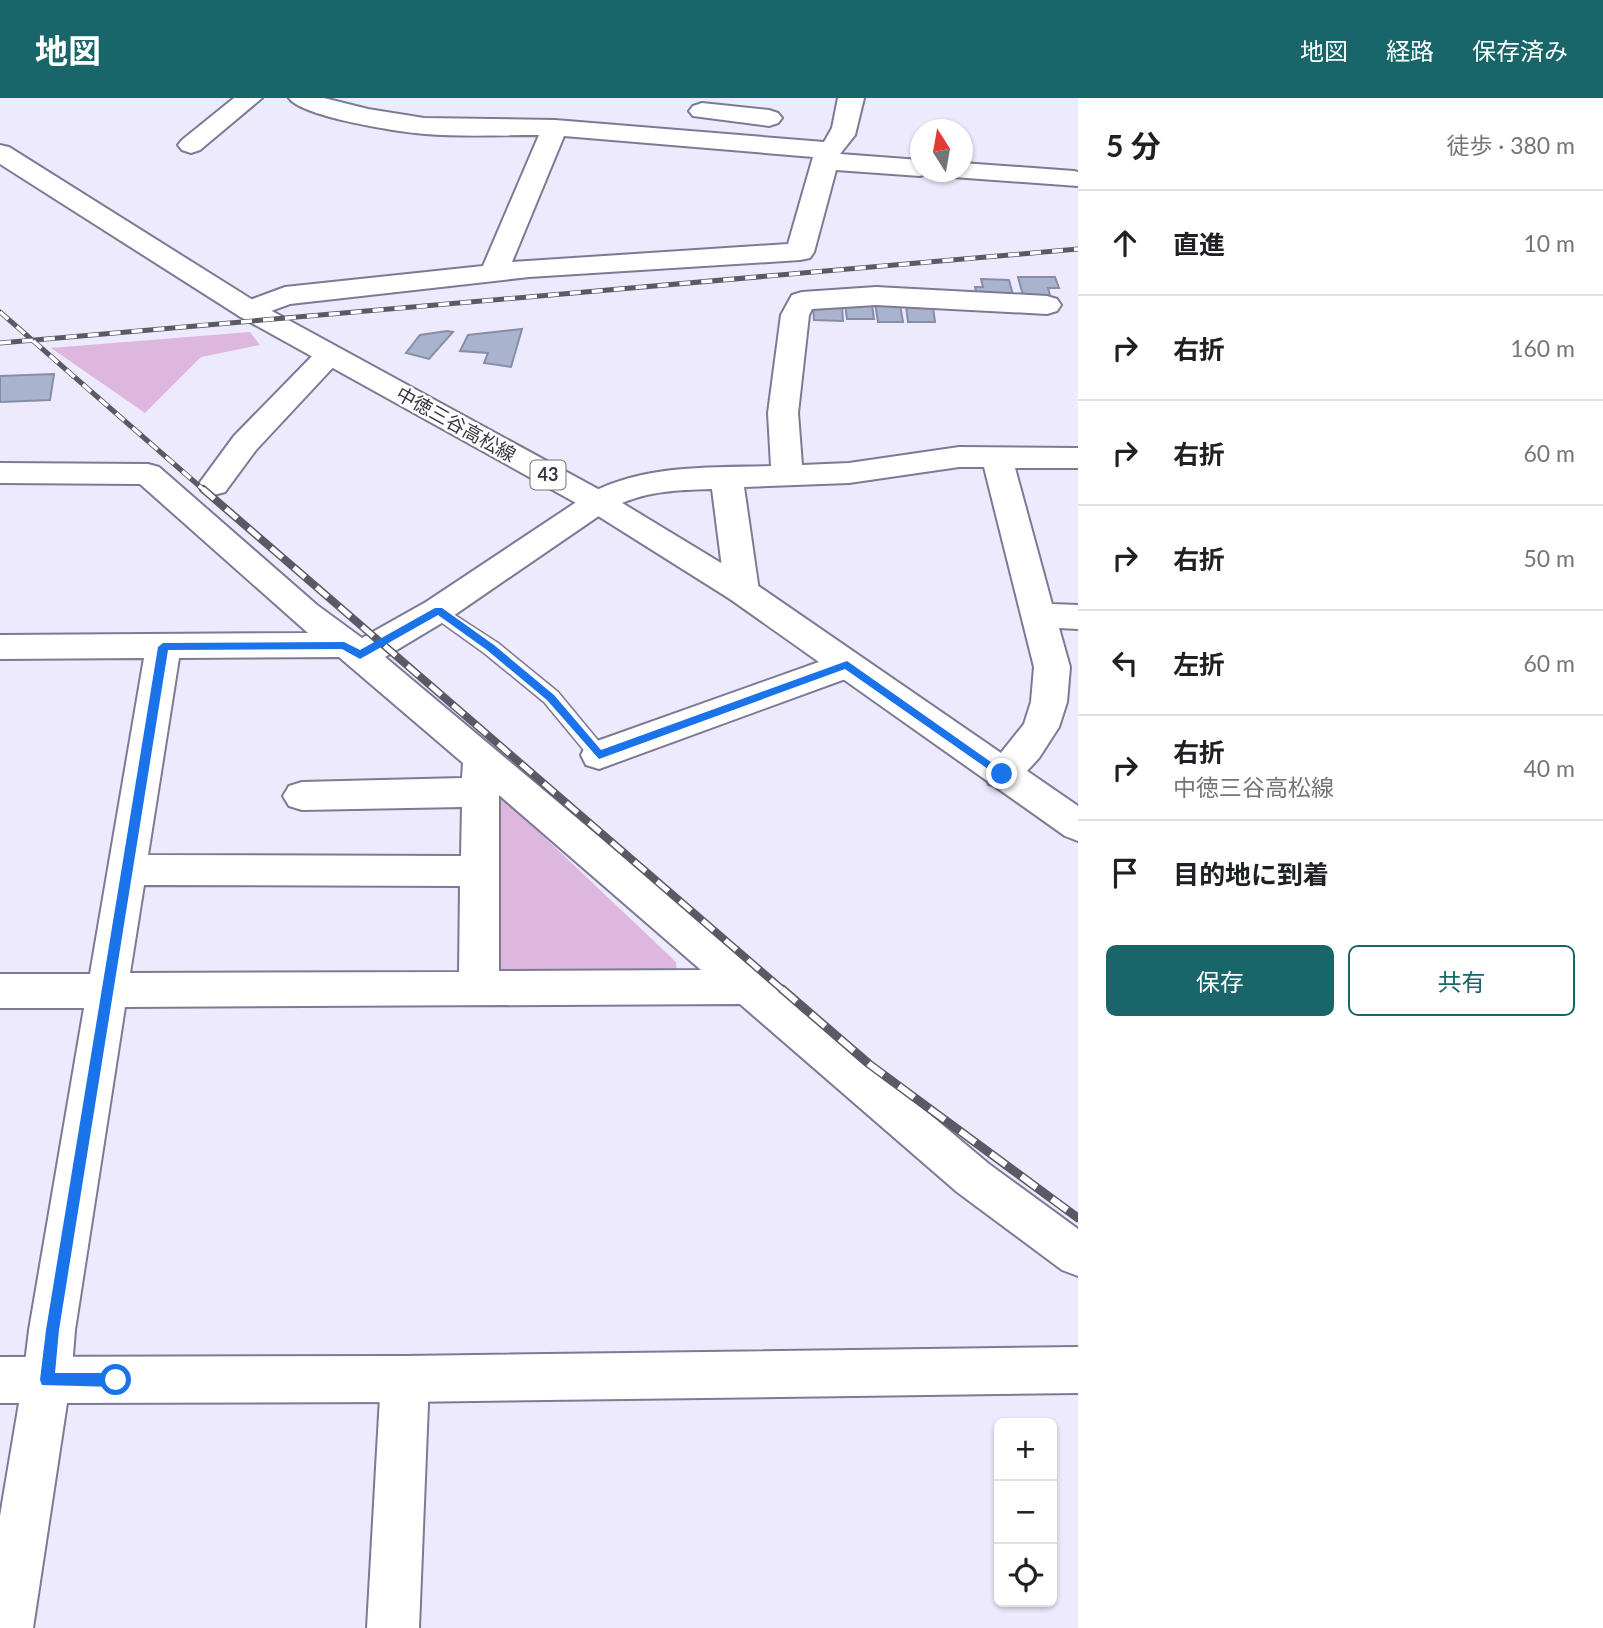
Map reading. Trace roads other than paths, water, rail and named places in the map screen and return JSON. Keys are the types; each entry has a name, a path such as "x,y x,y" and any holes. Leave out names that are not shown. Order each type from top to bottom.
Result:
{"street":[{"path":"191,145 249,98"},
{"path":"302,98 330,108 393,122 446,128 508,117 555,128 716,140 910,167"},
{"path":"249,310 285,296 494,273 800,253 826,156 838,144 851,98"},
{"path":"716,140 713,113 792,120"},
{"path":"818,123 845,125"},
{"path":"494,273 555,128"},
{"name":"中徳三谷高松線","path":"0,153 249,310 598,502 742,591 1078,826"},
{"path":"973,172 1074,179"},
{"path":"787,476 783,414 795,315 802,301 876,296 1047,305"},
{"path":"214,485 245,443 329,355"},
{"path":"0,647 352,650 438,610 598,502 624,488 646,482 849,473 945,458 1078,458"},
{"path":"997,458 1052,667 1051,703 1036,740 1002,774"},
{"path":"0,473 148,474 352,650 481,775 748,987 973,1178 1078,1255"},
{"path":"727,479 742,591"},
{"path":"1039,615 1078,617"},
{"path":"7,1628 47,1380 52,1330 163,647"},
{"path":"599,755 847,665"},
{"path":"302,796 481,775"},
{"path":"479,989 481,775"},
{"path":"127,870 480,872"},
{"path":"0,991 748,987"},
{"path":"0,1380 1078,1370"},
{"path":"393,1628 405,1378"}],"lane":[{"path":"438,610 491,648 551,698 599,755"}],"railway":[{"path":"32,340 1078,249"},
{"path":"0,312 32,340"},
{"path":"0,343 32,340"},
{"path":"32,340 205,491"},
{"path":"203,489 784,991"},
{"path":"782,989 869,1064 1078,1218"}]}
